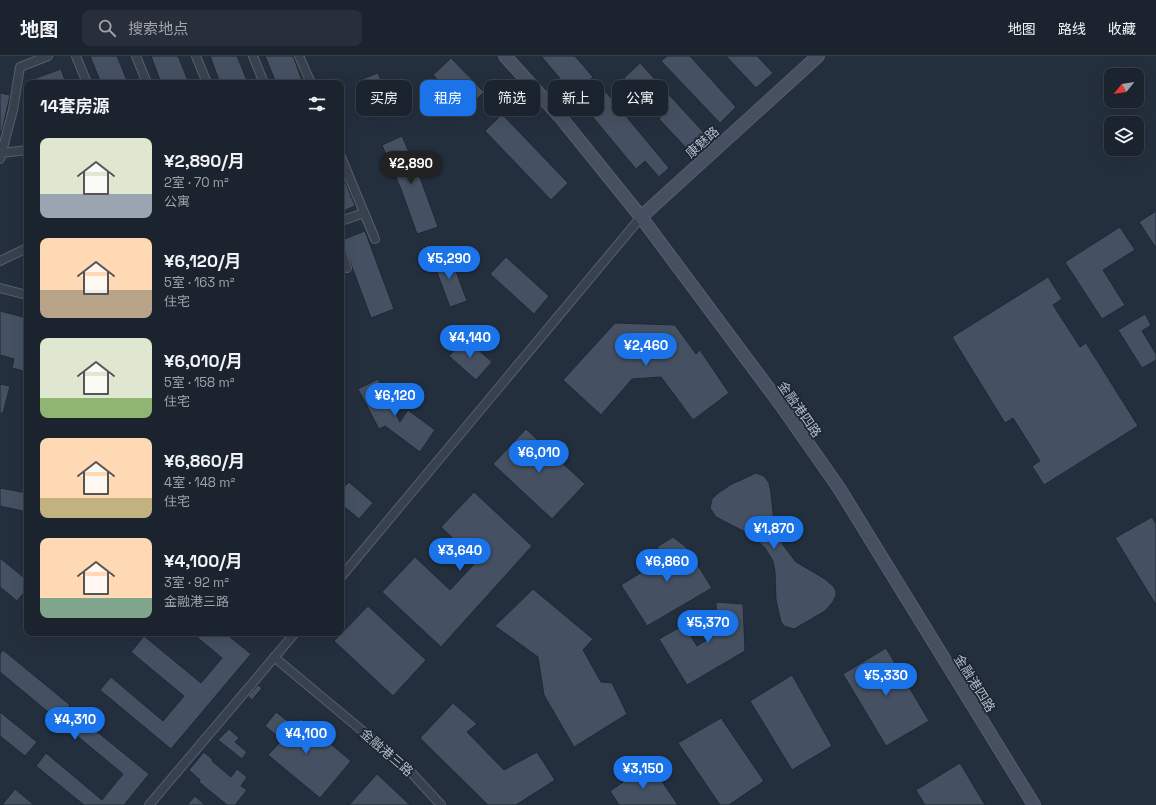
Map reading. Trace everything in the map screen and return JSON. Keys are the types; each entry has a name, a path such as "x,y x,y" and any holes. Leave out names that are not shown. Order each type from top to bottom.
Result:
{"street":[{"path":"24,151 1,156 16,97 20,67 48,56"},
{"path":"76,56 86,80"},
{"path":"136,56 146,80"},
{"path":"196,56 206,80"},
{"path":"253,56 263,80"},
{"path":"299,56 310,80"},
{"name":"金融港四路","path":"505,56 562,119 641,217 781,405 839,488 1034,805"},
{"name":"康魅路","path":"641,217 818,56"},
{"path":"344,164 375,239"},
{"path":"344,220 364,213"},
{"path":"344,574 641,217"},
{"path":"0,261 24,249"},
{"path":"344,259 347,268"},
{"path":"0,288 24,293"},
{"path":"149,805 292,636"},
{"name":"金融港三路","path":"274,657 408,769 441,805"}],"building":[{"path":"90,56 117,56 127,80 100,80"},
{"path":"151,56 178,56 188,80 160,80"},
{"path":"210,56 237,56 247,80 219,80"},
{"path":"265,56 293,56 302,80 275,80"},
{"path":"541,56 575,56 593,77 589,80 561,80"},
{"path":"667,56 690,56 736,107 720,123 661,61"},
{"path":"726,56 757,56 773,73 756,88"},
{"path":"451,58 472,80 438,80 433,75"},
{"path":"640,63 656,80 626,80 624,78"},
{"path":"61,69 65,80 31,80"},
{"path":"378,73 381,80 360,80"},
{"path":"476,84 484,92 476,100"},
{"path":"606,92 612,99 612,116 626,116 669,168 659,177 645,161 636,169 592,116 604,116 604,94"},
{"path":"0,93 10,95 2,131 0,131"},
{"path":"668,94 706,135 689,151 659,119 661,117 660,116 668,116"},
{"path":"500,116 504,116 568,183 551,200 485,131"},
{"path":"402,136 421,180 438,227 417,234 401,189 382,145"},
{"path":"344,178 355,206 344,211"},
{"path":"1156,211 1156,248 1139,222"},
{"path":"1120,227 1135,250 1103,270 1125,305 1102,319 1065,262"},
{"path":"365,231 394,309 371,318 344,245 344,239"},
{"path":"449,252 467,301 450,307 432,259"},
{"path":"506,257 549,296 534,314 490,274"},
{"path":"1048,277 1062,299 1053,305 1080,347 1086,343 1138,426 1044,485 1032,466 1040,461 1013,418 1005,423 952,337"},
{"path":"0,311 24,317 24,371 12,368 14,359 0,355"},
{"path":"1145,314 1151,325 1142,331 1156,354 1156,360 1142,368 1118,330"},
{"path":"615,323 675,325 696,354 700,350 729,393 693,420 661,377 632,379 601,415 563,380"},
{"path":"465,338 492,362 476,380 449,356"},
{"path":"378,379 400,422 408,410 435,430 420,452 385,426 379,429 358,389"},
{"path":"0,384 10,386 3,413 0,413"},
{"path":"526,429 585,484 552,519 493,464"},
{"path":"756,473 764,476 769,483 774,523 783,545 796,562 825,579 834,587 836,591 836,596 825,611 794,629 784,626 781,622 776,600 775,571 773,561 765,548 751,535 716,517 710,508 712,499 717,494 730,485"},
{"path":"349,482 373,503 359,519 344,506 344,487"},
{"path":"0,488 24,492 24,511 0,506"},
{"path":"474,492 532,546 441,647 382,592 415,557 450,590 477,561 441,527"},
{"path":"1152,517 1156,524 1156,605 1115,538"},
{"path":"673,537 686,547 712,588 647,626 621,585 663,559 657,547"},
{"path":"0,558 24,578 24,593 17,601 0,587"},
{"path":"533,589 593,639 583,650 601,682 612,683 627,714 574,747 544,695 538,657 495,626"},
{"path":"716,602 743,604 745,651 687,685 659,639 684,625 697,646 717,633"},
{"path":"368,606 426,660 393,696 334,641 339,636 344,636 344,631"},
{"path":"144,636 201,683 222,658 196,636 229,636 251,654 171,749 100,690 111,677 163,721 184,696 131,652"},
{"path":"886,648 929,721 886,746 843,674"},
{"path":"3,650 70,705 68,708 149,774 124,805 84,805 36,766 46,753 102,800 123,774 0,672 0,654"},
{"path":"792,675 832,746 792,770 750,701"},
{"path":"258,685 262,688 252,700 248,696"},
{"path":"453,703 477,724 467,732 504,770 537,752 555,780 516,805 488,805 420,738"},
{"path":"0,712 37,742 25,756 0,736"},
{"path":"276,712 294,726 301,719 351,761 320,798 268,755 282,740 265,726"},
{"path":"721,718 764,781 729,805 720,805 678,743"},
{"path":"229,729 239,738 235,742 247,752 242,759 218,740"},
{"path":"204,752 231,777 237,769 247,777 241,786 247,790 235,805 227,805 199,782 200,780 189,770"},
{"path":"960,763 985,805 925,805 916,790"},
{"path":"650,764 678,805 619,805 610,791"},
{"path":"377,774 410,805 349,805"},
{"path":"15,789 34,805 2,805"},
{"path":"195,796 205,805 187,805"}]}
